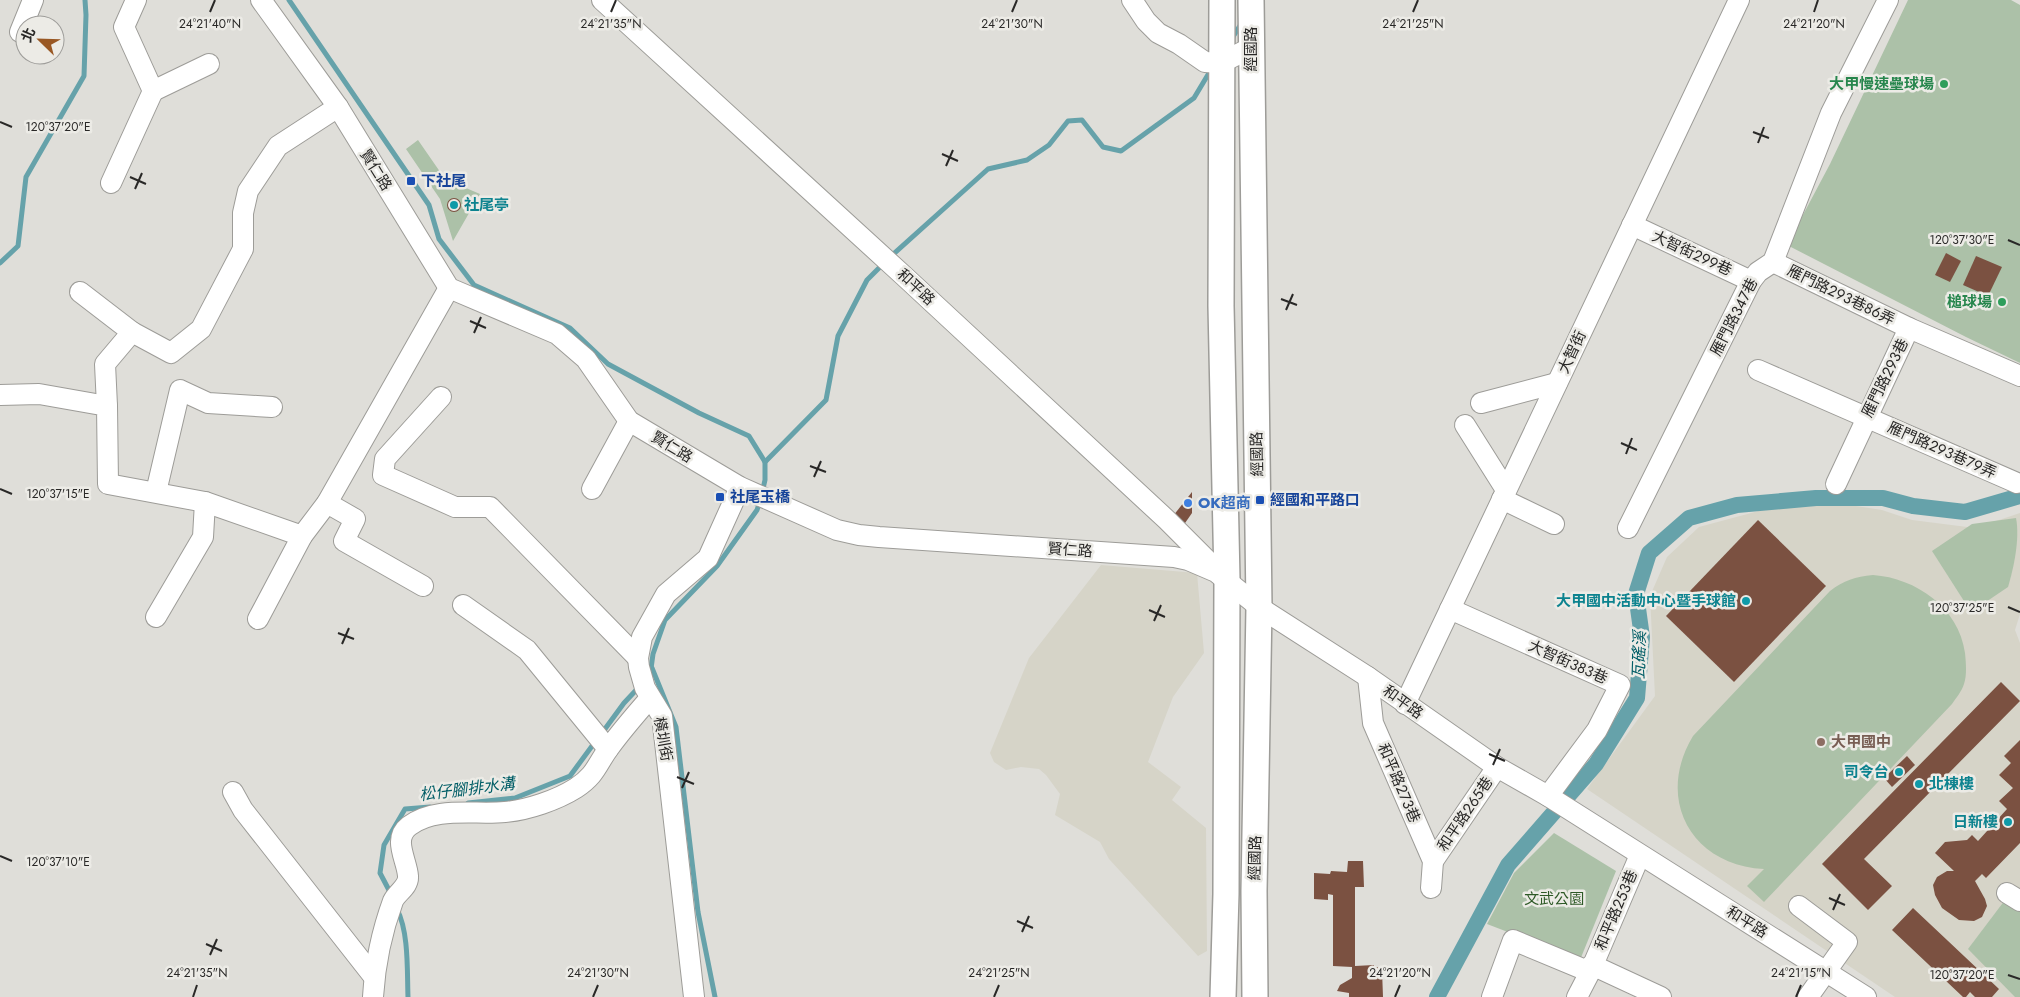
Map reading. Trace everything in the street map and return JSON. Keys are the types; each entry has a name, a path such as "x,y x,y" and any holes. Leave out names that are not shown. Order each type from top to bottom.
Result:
{"main road":[{"name":"經國路","path":"1222,0 1221,306 1227,579 1226,894 1223,997"},
{"name":"經國路","path":"1251,0 1250,48 1260,607 1254,891 1255,997"}],"street":[{"path":"27,15 34,0"},
{"path":"136,0 124,27 152,91"},
{"name":"賢仁路","path":"261,0 338,107 449,288 557,334 586,359 630,422 740,487 837,530 859,535 1174,557 1204,566 1227,579 1260,607"},
{"name":"和平路","path":"602,0 874,248 1167,520 1227,579"},
{"path":"1132,0 1146,22 1158,33 1179,44 1205,62 1221,63 1250,48"},
{"name":"大智街","path":"1405,704 1739,0"},
{"name":"雁門路347巷","path":"1628,528 1751,281 1758,272 1773,262 1831,113 1888,0"},
{"path":"111,183 152,91 209,64"},
{"path":"80,292 132,332 170,353 201,329 242,248 243,213 248,191 278,146 338,107"},
{"name":"大智街299巷","path":"1632,225 1751,281"},
{"name":"雁門路293巷86弄","path":"1773,262 1909,328"},
{"path":"258,619 302,536 327,503 449,288"},
{"name":"雁門路293巷","path":"1836,484 1866,416 1909,328 2020,376"},
{"path":"132,332 105,364 108,484 205,502 302,536"},
{"name":"雁門路293巷79弄","path":"1758,370 2018,483"},
{"path":"1481,402 1557,383"},
{"path":"156,492 180,390 208,403 272,407"},
{"path":"0,395 39,394 107,406"},
{"path":"441,397 385,459 383,475 455,507 490,507 638,662"},
{"path":"592,489 630,422"},
{"path":"1465,425 1504,495 1554,524"},
{"path":"638,662 642,637 666,594 708,558 740,487"},
{"path":"156,617 203,537 205,502"},
{"path":"327,503 355,519 344,540 423,586"},
{"path":"463,605 527,650 608,749"},
{"name":"和平路","path":"1260,607 1368,677 1496,767 1548,796 1866,997"},
{"name":"大智街383巷","path":"1450,609 1620,685 1597,730 1548,796"},
{"name":"橫圳街","path":"638,662 648,693 662,716 694,997"},
{"name":"和平路273巷","path":"1368,677 1373,723 1433,861 1431,888"},
{"path":"373,997 374,977 387,920 394,898 404,888 408,877 402,855 401,841 403,833 408,827 422,818 438,815 507,812 532,806 563,795 588,780 599,767 608,749 648,693"},
{"name":"和平路265巷","path":"1433,861 1496,767"},
{"path":"234,792 243,810 374,977"},
{"name":"和平路253巷","path":"1577,997 1640,855"},
{"path":"1799,906 1847,942 1808,997"},
{"name":"和平路253巷","path":"1492,997 1513,940 1660,997"}],"shaded area":[{"name":"大甲國中","path":"1843,504 1882,510 1912,520 1975,528 2020,513 2020,614 2015,630 2020,643 2020,997 1895,997 1587,789 1655,696 1650,596 1667,557 1699,527 1766,509"},
{"path":"1101,565 1197,573 1204,653 1173,697 1148,762 1181,787 1172,800 1206,828 1207,951 1198,956 1109,859 1100,842 1055,815 1060,794 1046,775 1039,769 1021,767 1006,770 994,762 990,753 1029,658"}],"green space":[{"name":"大甲慢速壘球場","path":"1908,0 2011,0 2020,5 2020,363 1787,245 1830,164"},
{"path":"418,140 445,179 480,194 453,241 440,199 406,149"},
{"path":"2016,518 2016,552 2008,587 1971,612 1932,551 1972,524"},
{"path":"1873,575 1905,582 1933,598 1945,609 1961,637 1966,661 1964,684 1952,704 1764,902 1747,886 1764,869 1738,865 1717,855 1699,842 1687,825 1680,805 1678,783 1682,760 1693,736 1830,591 1850,580"},
{"name":"文武公園","path":"1554,833 1616,871 1580,960 1487,924 1514,873"},
{"path":"2005,900 2020,910 2020,997 2015,997 1968,949"}],"building":[{"name":"社尾亭","path":"451,198 457,198 461,205 457,212 451,212 447,208 447,202"},
{"path":"1946,253 1961,261 1950,282 1935,275"},
{"path":"1976,256 2002,267 1988,296 1963,285"},
{"name":"OK超商","path":"1192,492 1192,513 1183,526 1173,516"},
{"name":"大甲國中活動中心暨手球館","path":"1758,520 1826,586 1734,682 1666,616"},
{"name":"北棟樓","path":"2001,682 2020,701 1864,859 1892,886 1868,910 1822,864"},
{"name":"日新樓","path":"2020,740 2020,843 1986,878 1982,874 1975,881 1987,906 1982,917 1974,921 1959,920 1942,908 1935,895 1933,885 1937,877 1947,871 1954,871 1935,853 1945,842 1967,840 1972,835 1978,841 2007,809 1999,801 2013,788 1999,775 2011,763 2004,756"},
{"name":"司令台","path":"1907,756 1915,765 1892,787 1884,778"},
{"path":"1348,861 1363,861 1364,887 1355,887 1355,966 1374,965 1374,968 1378,967 1377,970 1382,970 1383,997 1349,997 1349,993 1337,991 1340,985 1352,978 1352,967 1333,966 1333,895 1328,894 1328,900 1314,899 1314,873 1347,872"},
{"path":"1913,908 1999,989 1992,997 1975,997 1970,992 1966,997 1963,997 1892,930"}],"waterway":[{"path":"0,263 18,246 26,177 84,76 85,0"},
{"path":"289,0 429,205 439,239 474,285 570,328 608,364 699,413 749,436 765,462"},
{"path":"1231,40 1241,24"},
{"path":"889,258 988,169 1027,160 1049,145 1068,121 1082,120 1103,147 1121,151 1194,98 1209,73"},
{"path":"762,493 765,480 765,462 826,400 838,336 867,280 883,264"},
{"name":"瓦磘溪","path":"1437,997 1508,865 1596,764 1637,698 1642,637 1636,594 1649,553 1689,518 1737,505 1816,498 1883,498 1913,506 1965,512 2020,496"},
{"path":"650,676 653,654 665,620 717,566 757,510 760,501"},
{"path":"652,668 676,727 698,912 715,997"},
{"name":"松仔腳排水溝","path":"602,733 624,703 639,687"},
{"name":"松仔腳排水溝","path":"468,803 515,798 570,776 595,742"},
{"name":"松仔腳排水溝","path":"391,894 380,873 384,845 405,809 430,807"},
{"name":"松仔腳排水溝","path":"397,909 404,929 408,997"}],"place":[{"name":"大甲慢速壘球場","path":"1944,84"},
{"name":"下社尾","path":"411,181"},
{"name":"社尾亭","path":"454,205"},
{"name":"槌球場","path":"2002,302"},
{"name":"社尾玉橋","path":"720,497"},
{"name":"經國和平路口","path":"1260,500"},
{"name":"OK超商","path":"1188,503"},
{"name":"大甲國中活動中心暨手球館","path":"1746,601"},
{"name":"大甲國中","path":"1821,742"},
{"name":"司令台","path":"1899,772"},
{"name":"北棟樓","path":"1919,784"},
{"name":"日新樓","path":"2008,822"}]}
